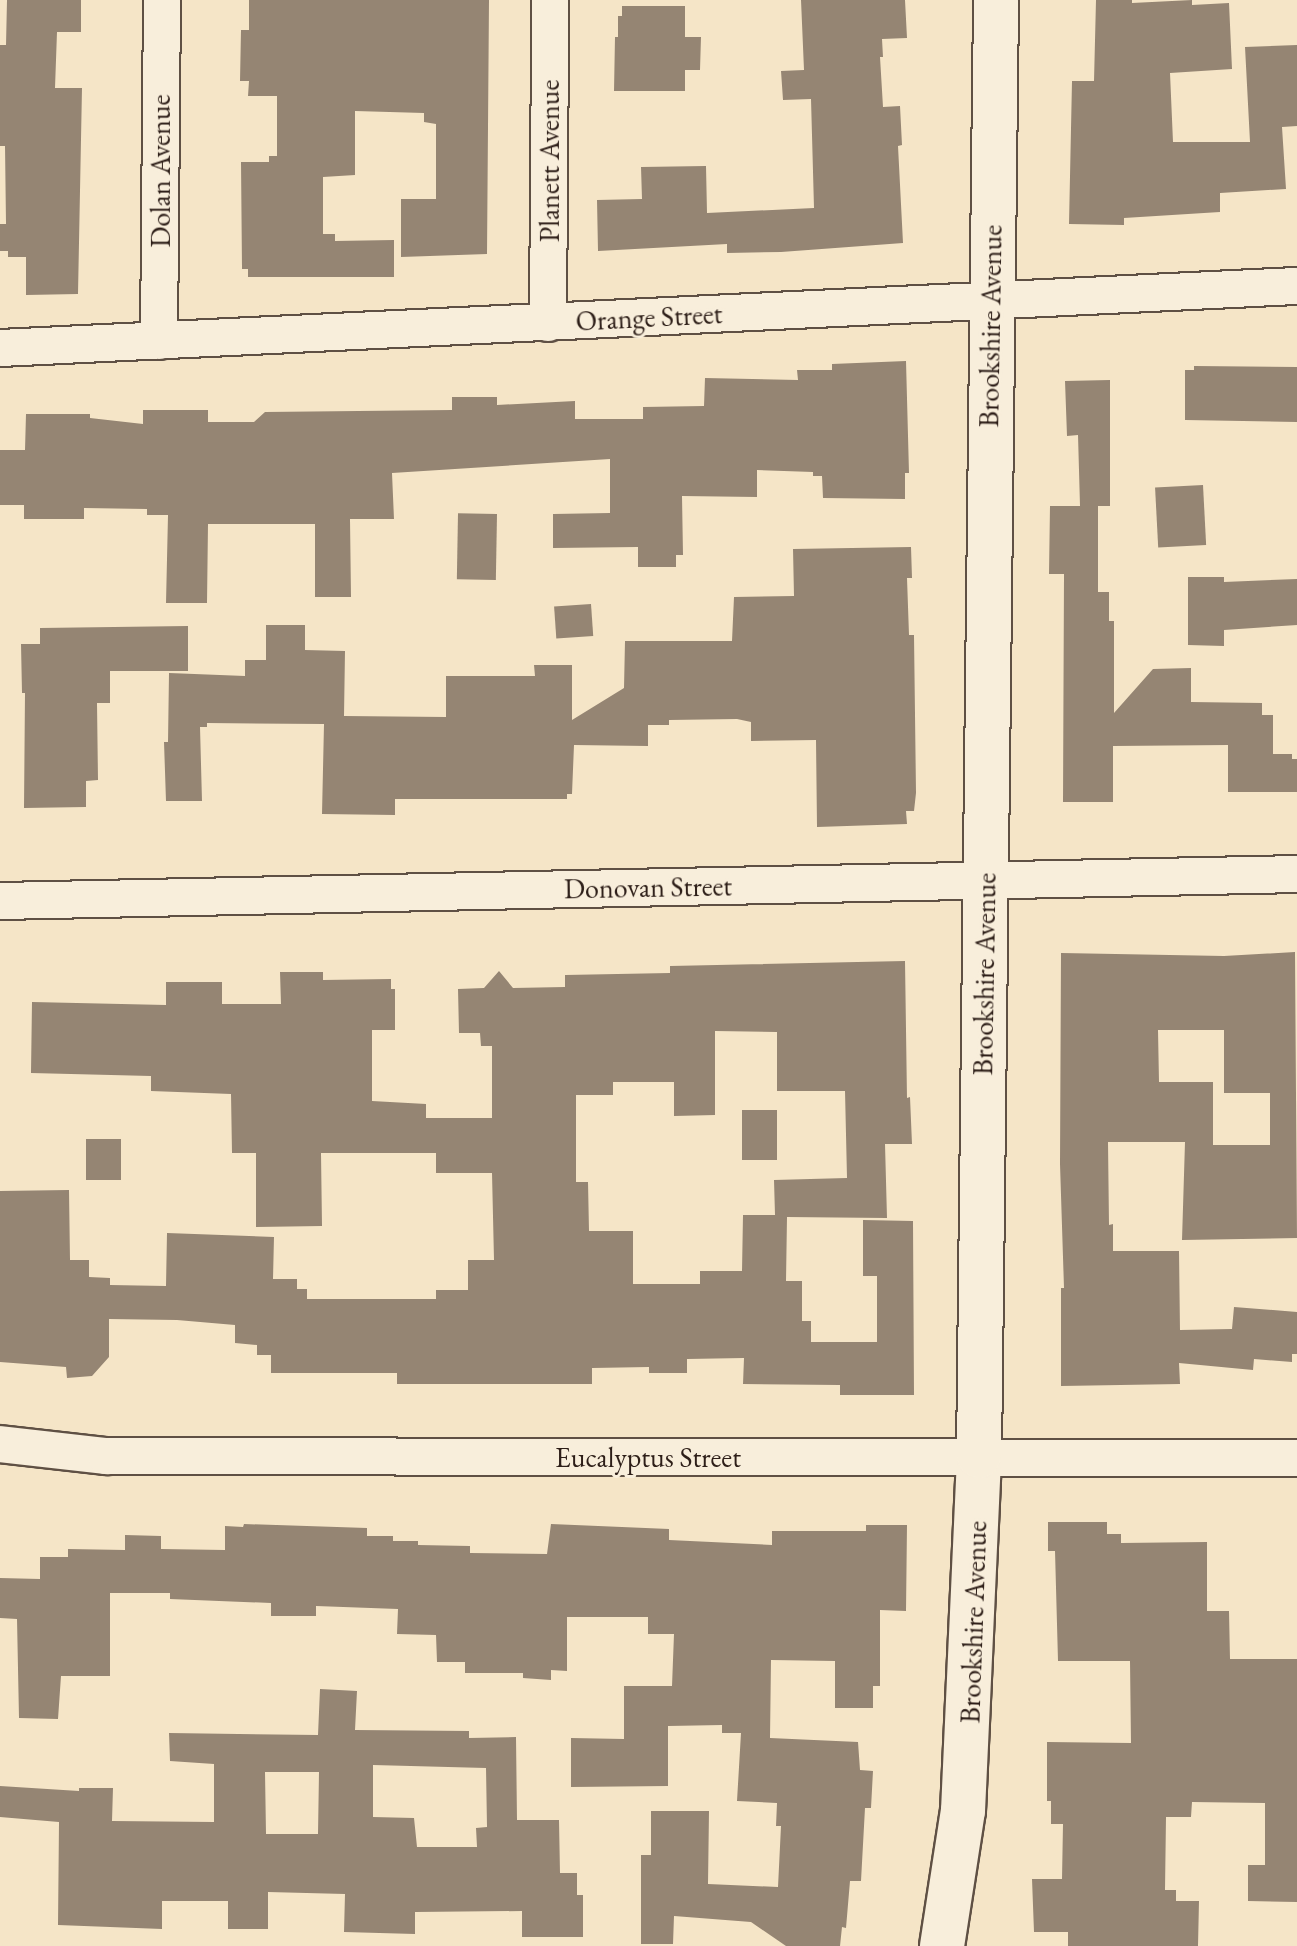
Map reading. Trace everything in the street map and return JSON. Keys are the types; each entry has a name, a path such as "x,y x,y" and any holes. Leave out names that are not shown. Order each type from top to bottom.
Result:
{"street":[{"name":"Dolan Avenue","path":"159,341 162,0"},
{"name":"Planett Avenue","path":"548,323 550,0"},
{"name":"Brookshire Avenue","path":"942,1946 963,1811 979,1456 990,301 996,0"},
{"name":"Orange Street","path":"0,348 1297,286"},
{"name":"Donovan Street","path":"0,901 1297,874"},
{"name":"Eucalyptus Street","path":"0,1444 115,1456 1297,1458"}],"building":[{"path":"7,0 81,0 81,32 57,32 55,88 82,88 78,294 26,295 26,257 8,257 8,251 0,251 0,224 6,224 5,146 0,146 0,45 6,45"},
{"path":"249,0 489,0 487,254 401,257 401,199 436,199 436,124 424,122 424,113 355,111 355,175 323,177 323,234 335,234 335,241 394,240 394,277 248,277 248,269 242,269 241,162 269,162 269,156 277,156 277,96 248,96 249,81 240,81 241,30 249,30"},
{"path":"801,0 905,0 907,38 882,39 883,57 880,57 883,107 900,106 902,145 898,146 903,243 781,252 727,253 727,244 598,251 597,200 642,199 641,167 706,166 707,213 814,208 811,99 783,100 781,71 804,70"},
{"path":"1096,0 1132,0 1132,3 1192,0 1192,5 1229,3 1232,69 1170,73 1173,142 1250,142 1245,47 1297,45 1297,126 1282,127 1286,189 1220,193 1220,212 1124,218 1124,225 1069,224 1072,81 1094,81"},
{"path":"622,6 685,6 685,37 701,37 700,70 685,70 685,91 614,91 615,37 618,37 618,16 622,16"},
{"path":"906,361 909,473 905,473 905,499 823,498 822,476 813,476 813,472 757,470 757,497 682,496 683,555 676,555 676,567 638,567 638,547 553,548 553,514 610,513 610,459 392,473 394,519 350,519 351,597 315,597 315,524 208,524 207,603 166,603 168,515 147,515 147,509 84,508 84,519 24,519 24,505 0,505 0,450 25,450 26,414 90,414 90,418 143,424 143,410 208,410 208,422 254,422 265,412 452,410 452,397 497,397 497,405 575,401 575,419 643,419 643,407 704,406 705,378 798,380 797,370 832,370 832,364"},
{"path":"1194,366 1297,367 1297,422 1185,420 1185,370 1194,370"},
{"path":"1110,380 1110,506 1098,506 1098,592 1109,592 1109,621 1114,621 1114,713 1153,669 1191,668 1191,702 1262,703 1262,715 1273,715 1273,754 1292,754 1292,759 1297,759 1297,792 1228,792 1228,745 1113,746 1113,802 1063,802 1064,574 1049,574 1050,506 1080,506 1078,435 1067,436 1065,381"},
{"path":"1203,485 1206,545 1158,547 1155,488"},
{"path":"458,513 497,514 496,580 457,579"},
{"path":"911,547 912,578 907,578 909,635 914,635 916,793 914,811 906,811 907,824 817,827 816,740 751,741 751,722 737,719 669,720 669,725 648,725 648,746 574,745 572,794 567,794 567,799 395,799 395,815 322,814 324,724 207,723 207,727 200,727 202,801 166,801 164,742 168,742 169,673 245,676 245,660 266,660 266,625 305,625 305,650 345,651 344,716 446,717 446,676 535,676 534,665 572,665 572,720 624,688 625,641 732,641 734,597 794,596 793,549"},
{"path":"1188,577 1224,577 1224,582 1297,579 1297,625 1224,630 1224,646 1188,645"},
{"path":"591,604 593,636 556,639 554,607"},
{"path":"188,626 188,671 110,671 110,703 97,703 98,780 86,781 86,807 24,808 25,693 22,693 21,644 40,644 40,628"},
{"path":"1295,952 1297,1238 1182,1240 1185,1142 1108,1142 1109,1225 1113,1224 1113,1251 1179,1251 1180,1330 1232,1329 1234,1307 1297,1312 1297,1354 1292,1354 1292,1362 1254,1359 1253,1370 1179,1363 1180,1384 1061,1386 1061,1288 1064,1288 1060,1164 1061,953 1224,956","holes":["1158,1030 1224,1030 1224,1093 1270,1093 1270,1145 1213,1145 1213,1082 1159,1082"]},
{"path":"905,961 907,1098 910,1097 912,1144 885,1144 887,1218 787,1217 786,1281 802,1281 802,1321 811,1321 811,1342 877,1342 877,1276 863,1276 863,1220 913,1221 914,1395 840,1395 840,1385 743,1384 744,1358 687,1359 687,1373 649,1373 649,1367 592,1368 592,1384 397,1384 397,1373 271,1373 271,1355 257,1355 257,1345 235,1343 235,1325 177,1320 109,1319 109,1357 92,1376 67,1378 66,1367 0,1362 0,1191 69,1190 70,1260 89,1260 89,1277 110,1278 110,1285 166,1286 167,1233 274,1237 273,1279 297,1279 297,1289 307,1289 307,1299 436,1299 436,1290 468,1290 468,1260 494,1260 492,1173 436,1173 436,1153 321,1153 322,1226 256,1227 256,1153 232,1153 231,1094 151,1091 151,1076 31,1073 32,1002 166,1005 166,982 222,982 222,1004 281,1004 280,972 323,972 323,980 391,979 391,989 395,989 395,1030 372,1030 372,1101 426,1104 426,1118 492,1118 492,1046 481,1046 480,1033 459,1033 458,989 484,988 499,971 513,988 565,987 565,975 670,973 670,966","holes":["715,1031 777,1032 777,1091 845,1091 847,1178 774,1180 775,1215 743,1215 742,1271 700,1271 700,1284 633,1284 633,1231 589,1231 588,1182 576,1182 576,1095 613,1095 613,1082 674,1082 674,1116 715,1115"]},
{"path":"742,1110 777,1110 777,1160 742,1160"},
{"path":"86,1139 121,1139 121,1180 86,1180"},
{"path":"1048,1522 1107,1522 1107,1534 1121,1534 1121,1543 1207,1542 1207,1611 1229,1611 1230,1659 1297,1659 1297,1902 1248,1901 1248,1865 1265,1865 1265,1803 1192,1802 1191,1817 1166,1817 1165,1890 1176,1890 1176,1901 1199,1901 1198,1946 1068,1946 1068,1932 1034,1932 1032,1879 1062,1879 1063,1824 1051,1824 1051,1801 1047,1801 1047,1742 1131,1743 1130,1661 1058,1661 1055,1551 1048,1551"},
{"path":"244,1524 367,1528 367,1536 393,1536 393,1541 418,1541 418,1545 470,1546 470,1553 547,1554 551,1524 669,1529 669,1540 772,1545 772,1531 866,1531 866,1525 907,1525 906,1611 880,1610 880,1686 873,1686 873,1708 835,1708 835,1661 771,1660 770,1738 858,1742 860,1770 873,1771 871,1808 865,1808 861,1881 850,1881 846,1928 842,1927 840,1946 786,1946 751,1922 674,1916 673,1944 641,1944 641,1855 651,1855 651,1811 709,1811 708,1884 778,1887 781,1826 776,1826 777,1803 737,1801 741,1733 722,1733 722,1725 668,1726 668,1786 571,1787 571,1738 624,1739 624,1686 672,1686 674,1634 648,1634 648,1617 567,1617 567,1671 551,1670 551,1680 523,1678 523,1673 465,1673 465,1662 437,1662 436,1635 397,1634 398,1609 316,1606 316,1616 271,1616 271,1603 170,1599 170,1593 110,1593 110,1676 61,1676 58,1719 19,1718 17,1619 0,1618 0,1578 40,1579 40,1557 68,1557 68,1549 125,1550 125,1535 161,1536 161,1549 225,1550 225,1526 243,1527"},
{"path":"320,1689 357,1691 355,1730 469,1731 469,1738 516,1737 517,1820 559,1820 560,1873 577,1873 577,1895 583,1895 583,1937 522,1937 522,1911 415,1912 415,1934 344,1932 345,1894 268,1892 268,1929 228,1929 228,1901 162,1901 162,1929 58,1925 59,1822 0,1817 0,1786 79,1791 79,1788 113,1788 112,1821 214,1822 214,1764 170,1761 169,1733 318,1735","holes":["373,1765 486,1768 487,1827 476,1828 477,1847 417,1847 414,1818 373,1817","265,1772 319,1772 318,1834 266,1834"]}]}
